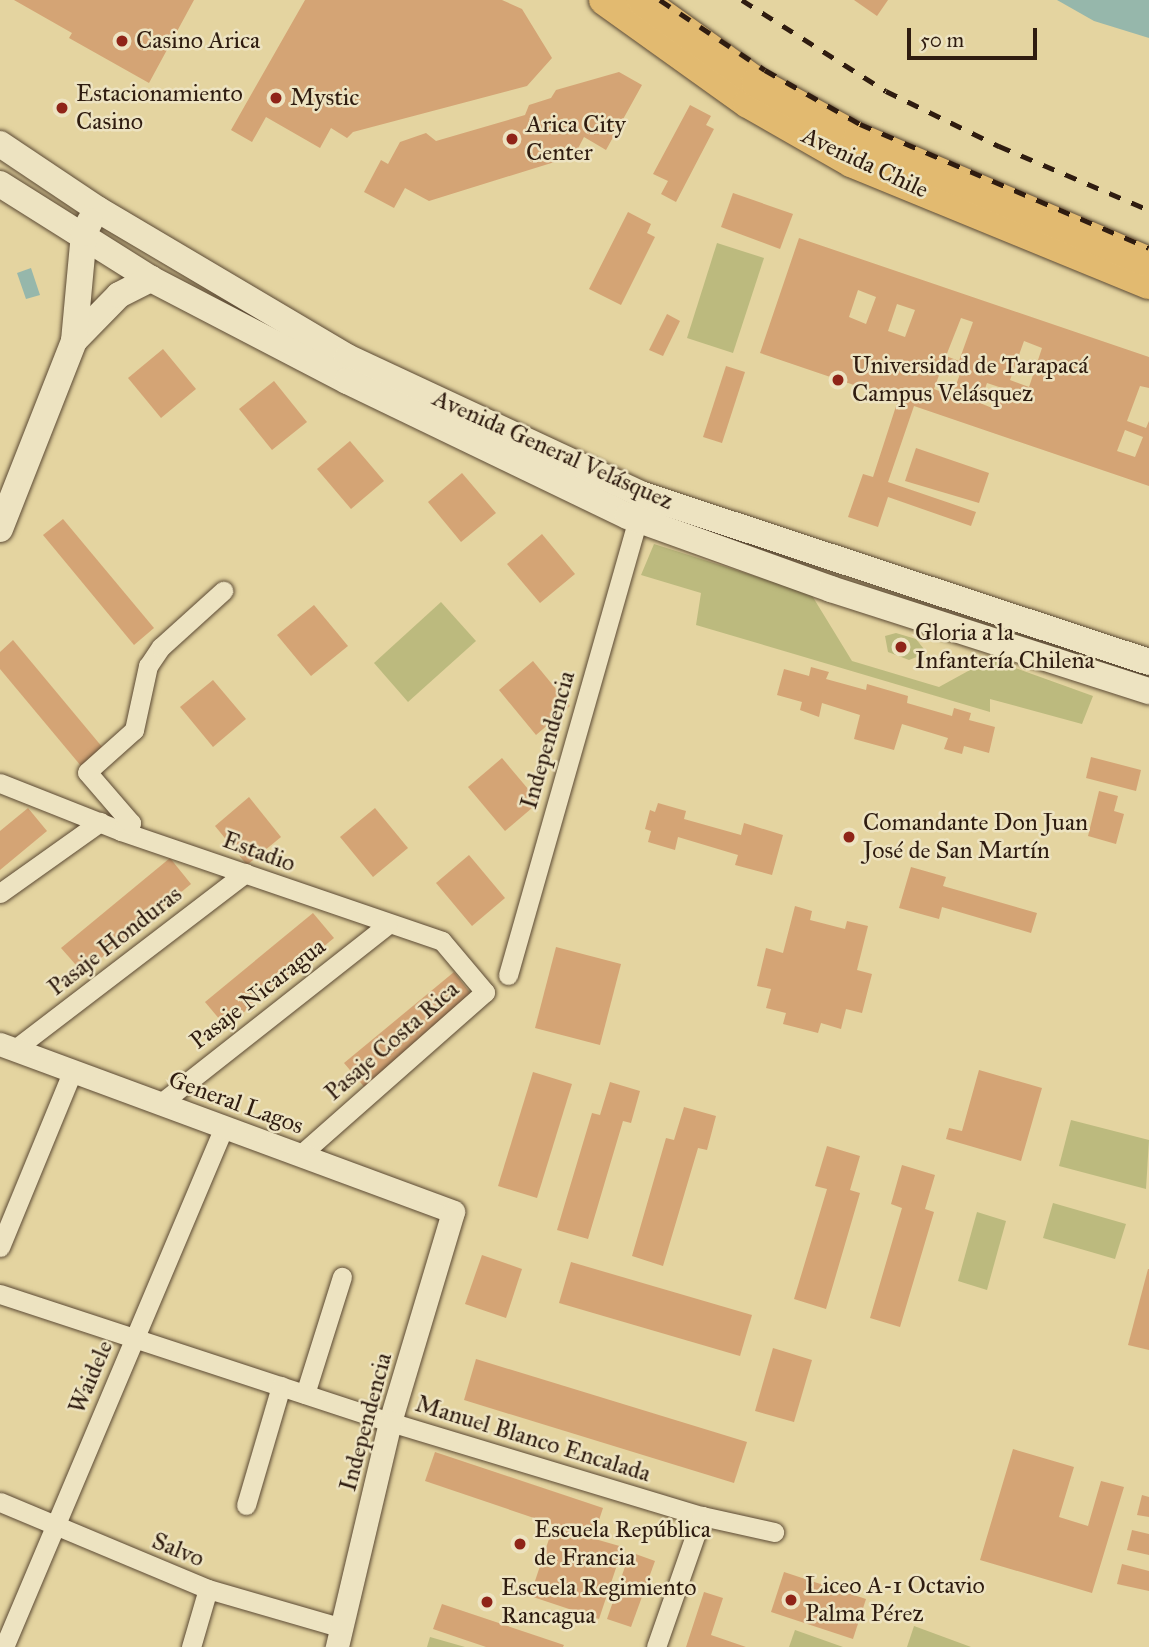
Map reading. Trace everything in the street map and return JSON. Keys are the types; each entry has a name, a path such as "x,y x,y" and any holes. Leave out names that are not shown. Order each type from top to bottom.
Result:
{"main road":[{"name":"Avenida Chile","path":"604,0 748,103 838,141 1149,262"},
{"name":"Avenida Chile","path":"642,0 838,141 1149,284"},
{"name":"Avenida General Velásquez","path":"0,144 97,209 347,357 643,495 1149,662"},
{"name":"Avenida General Velásquez","path":"0,184 84,233 151,279 347,381 638,520 831,589 1149,691"},
{"path":"3,515 74,341 84,233 97,209"},
{"path":"74,341 119,295 151,279"}],"street":[{"name":"Independencia","path":"508,975 638,520"},
{"path":"121,831 131,823 87,772 134,730 148,666 161,647 223,591"},
{"name":"Estadio","path":"0,783 121,831 387,925 442,941 485,992"},
{"path":"0,893 100,821"},
{"name":"Pasaje Honduras","path":"8,1046 245,873"},
{"name":"Pasaje Nicaragua","path":"161,1104 387,925"},
{"name":"Pasaje Costa Rica","path":"300,1155 485,992"},
{"name":"General Lagos","path":"8,1046 453,1212"},
{"path":"0,1247 72,1070"},
{"name":"Waidele","path":"4,1647 223,1126"},
{"name":"Independencia","path":"340,1637 390,1422 453,1212"},
{"path":"305,1394 342,1277"},
{"name":"Manuel Blanco Encalada","path":"0,1293 390,1422 702,1516 774,1532"},
{"path":"246,1505 281,1386"},
{"name":"Salvo","path":"0,1502 208,1589 340,1637"},
{"path":"656,1647 702,1516"},
{"path":"191,1647 208,1589"}],"shaded area":[{"path":"717,243 764,258 733,353 687,338"},
{"path":"654,544 811,594 852,661 939,687 990,659 1093,696 1082,724 990,699 990,712 696,625 701,593 641,575"},
{"path":"441,602 476,641 408,702 374,663"},
{"path":"896,633 916,639 927,653 909,660 888,652 885,636"},
{"path":"1071,1120 1149,1140 1146,1189 1059,1166"},
{"path":"1053,1203 1126,1224 1115,1259 1043,1238"},
{"path":"977,1212 1006,1221 987,1290 958,1281"},
{"path":"914,1626 971,1647 907,1647"},
{"path":"795,1630 843,1647 789,1647"},
{"path":"430,1637 465,1647 427,1647"}],"water":[{"path":"1057,0 1149,0 1149,38 1094,21"},
{"path":"31,268 40,295 26,299 17,273"}],"building":[{"name":"Casino Arica","path":"14,0 194,0 149,83 69,38 72,33"},
{"path":"305,0 502,0 522,9 552,58 527,86 353,132 347,138 331,128 320,148 266,117 252,142 231,130"},
{"path":"854,0 888,0 877,16"},
{"name":"Arica City Center","path":"619,72 642,85 606,150 584,137 574,156 429,201 405,188 394,208 364,192 381,160 388,164 400,142 426,133 436,141 525,115 529,105 551,98 556,90"},
{"path":"690,105 711,116 706,125 714,129 676,202 661,194 668,181 653,174"},
{"path":"733,193 793,214 780,249 721,227"},
{"path":"628,212 651,224 647,233 655,237 621,305 589,289"},
{"path":"799,238 1149,357 1149,388 1140,386 1127,421 1146,428 1149,421 1149,486 914,406 888,482 976,512 971,526 888,497 878,527 848,517 863,474 873,477 898,400 760,353","holes":["858,290 876,297 866,324 849,317","897,304 915,310 905,337 888,331","961,318 973,322 959,361 946,356","1024,341 1042,348 1029,387 1010,380","942,367 960,374 952,396 934,389","987,383 1005,389 997,410 980,403","1125,430 1143,437 1135,457 1117,451"]},
{"path":"667,314 680,321 663,356 649,350"},
{"path":"163,349 196,389 161,418 128,378"},
{"path":"726,366 745,372 722,443 703,437"},
{"path":"274,381 307,422 272,450 239,409"},
{"path":"350,441 384,481 351,509 317,469"},
{"path":"916,448 989,473 979,503 905,481"},
{"path":"462,473 496,513 461,542 428,502"},
{"path":"63,519 154,628 134,645 43,535"},
{"path":"542,534 575,574 540,603 507,564"},
{"path":"314,605 348,646 311,676 277,635"},
{"path":"13,640 103,748 81,766 0,669 0,652"},
{"path":"533,661 570,706 536,735 499,690"},
{"path":"811,667 829,672 826,679 866,690 867,684 908,696 907,703 952,716 954,708 971,713 969,720 995,727 989,753 964,746 962,754 944,749 948,738 902,724 894,750 854,739 860,715 822,703 819,717 800,710 802,702 777,695 784,669 809,676"},
{"path":"213,680 246,719 213,747 180,707"},
{"path":"1091,757 1141,770 1136,791 1086,778"},
{"path":"502,758 539,802 505,831 468,787"},
{"path":"1099,791 1118,796 1114,811 1124,814 1116,844 1088,836"},
{"path":"249,797 281,837 247,865 215,826"},
{"path":"658,803 686,811 684,819 741,835 744,823 783,835 772,875 735,865 738,855 678,837 675,850 648,842 651,831 645,829 650,810 655,812"},
{"path":"28,808 47,831 0,870 0,831"},
{"path":"375,808 408,848 373,877 340,837"},
{"path":"469,855 505,898 472,926 436,883"},
{"path":"170,858 191,884 83,973 61,948"},
{"path":"911,867 946,877 943,886 1037,913 1031,933 942,907 939,919 899,908"},
{"path":"795,906 812,911 810,920 845,929 847,921 868,926 857,970 872,974 862,1013 846,1009 841,1029 821,1023 818,1033 783,1024 786,1013 766,1008 771,989 757,986 766,948 783,953"},
{"path":"313,913 334,938 226,1027 205,1002"},
{"path":"556,947 621,964 600,1045 535,1028"},
{"path":"454,972 475,999 366,1089 344,1063"},
{"path":"979,1070 1042,1088 1021,1161 946,1139 949,1128 962,1131"},
{"path":"533,1072 572,1084 537,1198 498,1186"},
{"path":"610,1082 640,1091 631,1123 623,1121 588,1239 557,1230 592,1113 600,1115"},
{"path":"684,1107 716,1116 707,1150 698,1148 663,1266 632,1256 666,1138 674,1140"},
{"path":"827,1146 860,1156 850,1190 860,1193 826,1309 794,1299 827,1189 815,1186"},
{"path":"902,1165 935,1175 925,1209 934,1212 900,1327 870,1318 902,1208 891,1204"},
{"path":"482,1255 522,1269 506,1318 465,1304"},
{"path":"571,1262 752,1315 740,1356 559,1303"},
{"path":"1149,1269 1149,1350 1128,1345"},
{"path":"773,1348 812,1360 794,1422 755,1411"},
{"path":"476,1359 747,1442 734,1483 464,1400"},
{"path":"1013,1449 1074,1467 1059,1517 1088,1526 1101,1481 1124,1487 1092,1593 980,1560"},
{"path":"435,1452 603,1508 593,1538 425,1481"},
{"path":"1142,1495 1149,1497 1149,1517 1137,1515"},
{"path":"553,1527 623,1547 599,1619 530,1596"},
{"path":"1132,1530 1149,1534 1149,1555 1127,1550"},
{"path":"630,1552 655,1561 631,1627 607,1619"},
{"path":"1122,1564 1149,1571 1149,1591 1117,1584"},
{"path":"784,1572 866,1599 853,1639 771,1612"},
{"path":"704,1592 723,1598 711,1635 746,1647 686,1647"},
{"path":"442,1604 564,1645 486,1647 433,1629"}],"railway":[{"path":"660,0 765,70 860,124 1149,248"},
{"path":"742,0 886,91 999,146 1149,210"}],"place":[{"name":"Casino Arica","path":"122,41"},
{"name":"Mystic","path":"276,98"},
{"name":"Estacionamiento Casino","path":"62,108"},
{"name":"Arica City Center","path":"512,139"},
{"name":"Universidad de Tarapacá Campus Velásquez","path":"838,380"},
{"name":"Gloria a la Infantería Chilena","path":"901,647"},
{"name":"Comandante Don Juan José de San Martín","path":"849,837"},
{"name":"Escuela República de Francia","path":"520,1544"},
{"name":"Liceo A-1 Octavio Palma Pérez","path":"791,1600"},
{"name":"Escuela Regimiento Rancagua","path":"487,1602"}]}
